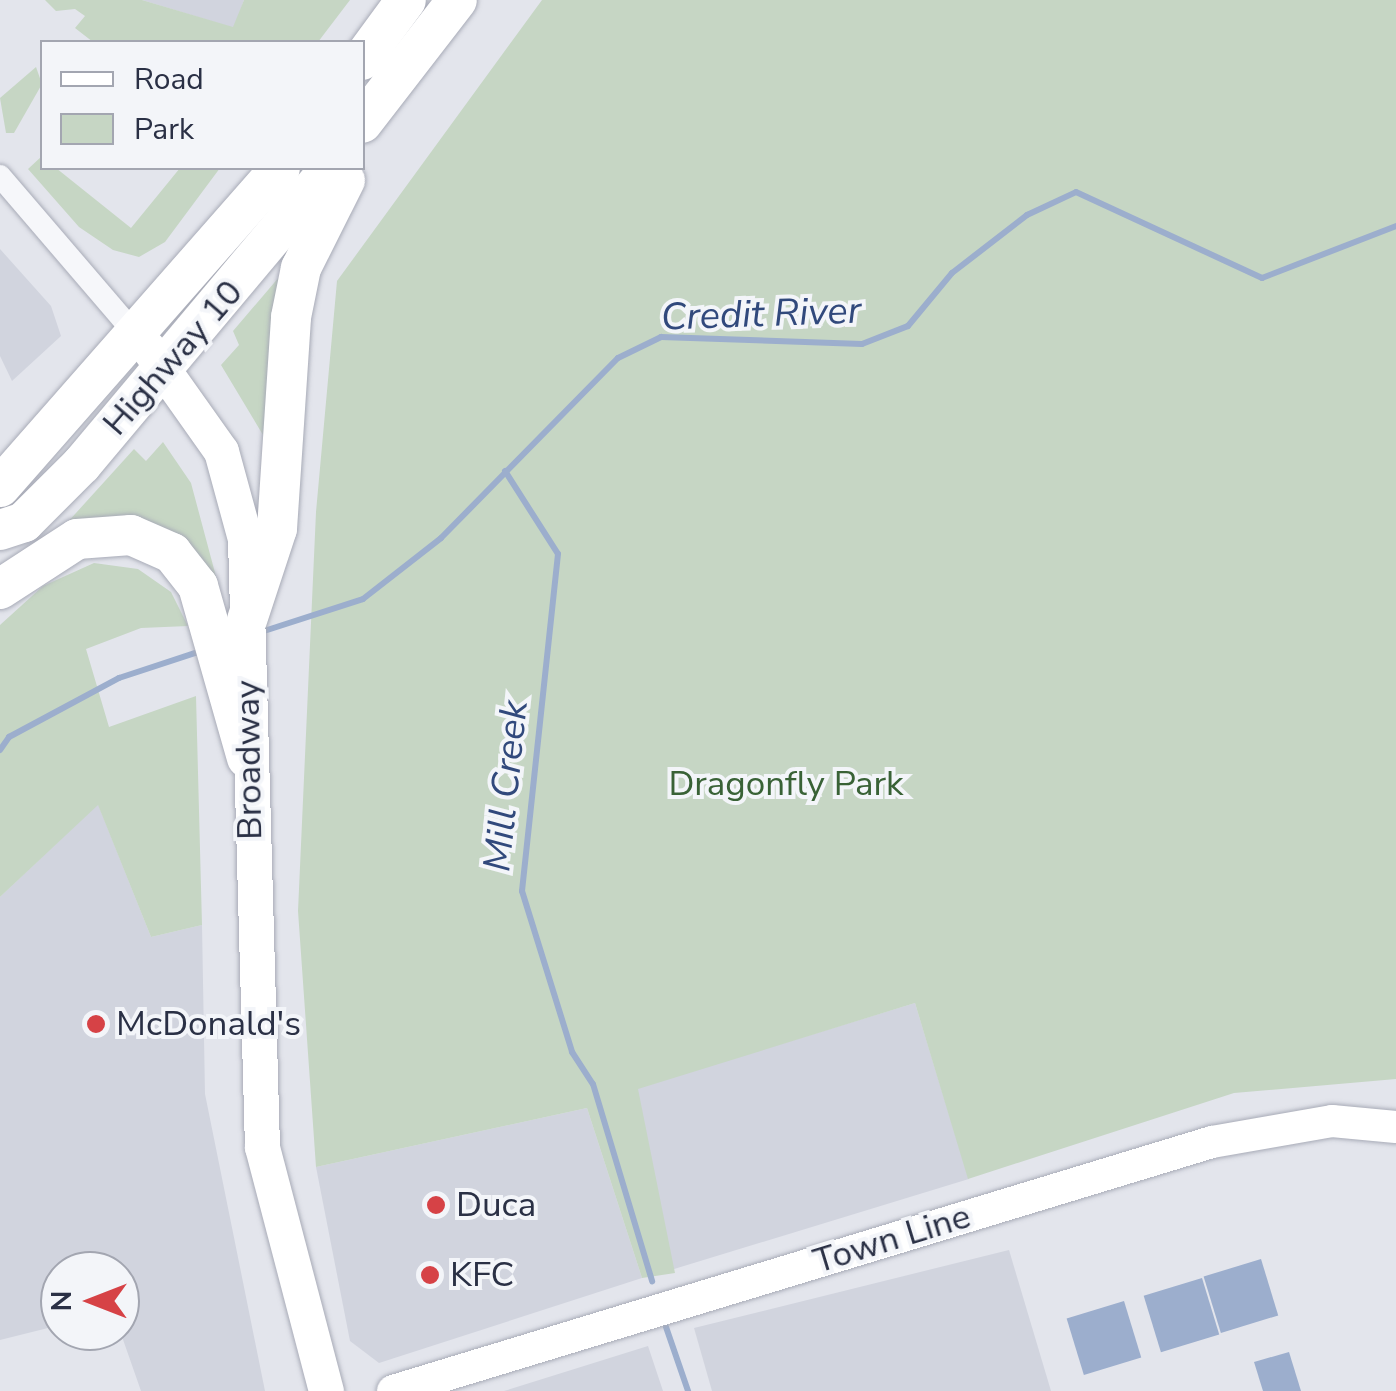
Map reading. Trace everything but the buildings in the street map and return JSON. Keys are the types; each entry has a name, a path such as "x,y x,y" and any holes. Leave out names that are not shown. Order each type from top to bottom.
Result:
{"highway":[{"path":"365,56 406,0"},
{"path":"373,109 456,0"},
{"name":"Highway 10","path":"0,487 138,336 278,170"},
{"name":"Highway 10","path":"0,530 24,522 166,367 328,170"},
{"path":"230,643 277,529 287,359 301,268 350,170"},
{"path":"0,588 77,539 132,534 184,564 230,643 247,758"}],"main road":[{"path":"138,336 166,367 221,451 235,490 246,539 230,643"},
{"name":"Broadway","path":"247,758 262,1147 276,1213 326,1391"},
{"name":"Town Line","path":"393,1391 1212,1142 1332,1121 1396,1127"},
{"name":"Broadway","path":"276,1213 282,1305 308,1391"}],"street":[{"path":"0,176 138,336"}],"shaded area":[{"path":"142,0 244,0 234,28"},
{"path":"0,249 51,306 61,336 12,381 0,356"},
{"path":"98,804 151,937 202,925 205,1094 265,1391 141,1391 127,1351 140,1351 140,1251 40,1251 40,1330 0,1340 0,897"},
{"path":"915,1003 969,1179 673,1269 620,1093"},
{"path":"587,1108 642,1278 379,1363 350,1341 316,1167"},
{"path":"1009,1250 1051,1391 712,1391 694,1328"},
{"path":"648,1346 663,1391 504,1391"}],"green space":[{"path":"45,0 142,0 233,27 244,0 350,0 320,40 90,40 75,28 85,16 75,9 56,11"},
{"name":"Dragonfly Park","path":"542,0 1396,0 1396,1079 1234,1093 968,1179 915,1003 638,1089 675,1273 642,1278 587,1108 316,1167 298,911 316,512 337,281"},
{"path":"36,67 40,88 14,133 6,133 0,98"},
{"path":"40,158 40,170 58,170 131,228 178,170 219,170 165,242 139,257 113,250 79,227 28,169"},
{"path":"291,263 266,440 221,365 239,345 233,331"},
{"path":"163,442 191,483 218,584 112,517 66,524 134,449 146,461"},
{"path":"94,563 138,569 171,592 188,626 141,628 86,649 109,727 196,696 202,925 151,937 98,805 0,897 0,625 43,586"}],"water":[{"path":"1261,1259 1278,1315 1221,1333 1204,1277"},
{"path":"1202,1278 1219,1334 1161,1352 1144,1296"},
{"path":"1124,1301 1141,1357 1084,1375 1067,1319"},
{"path":"1289,1352 1301,1391 1263,1391 1254,1362"}],"waterway":[{"name":"Credit River","path":"261,632 363,599 441,538 618,358 661,337 862,344 908,326 952,273 1027,215 1076,192 1262,278 1396,226"},
{"name":"Mill Creek","path":"505,471 558,554 522,891 572,1052 593,1084 652,1281"},
{"name":"Credit River","path":"0,750 9,737 119,678 201,651"},
{"name":"Mill Creek","path":"666,1327 688,1391"}],"place":[{"name":"McDonald's","path":"96,1024"},
{"name":"Duca","path":"436,1205"},
{"name":"KFC","path":"430,1275"}]}
